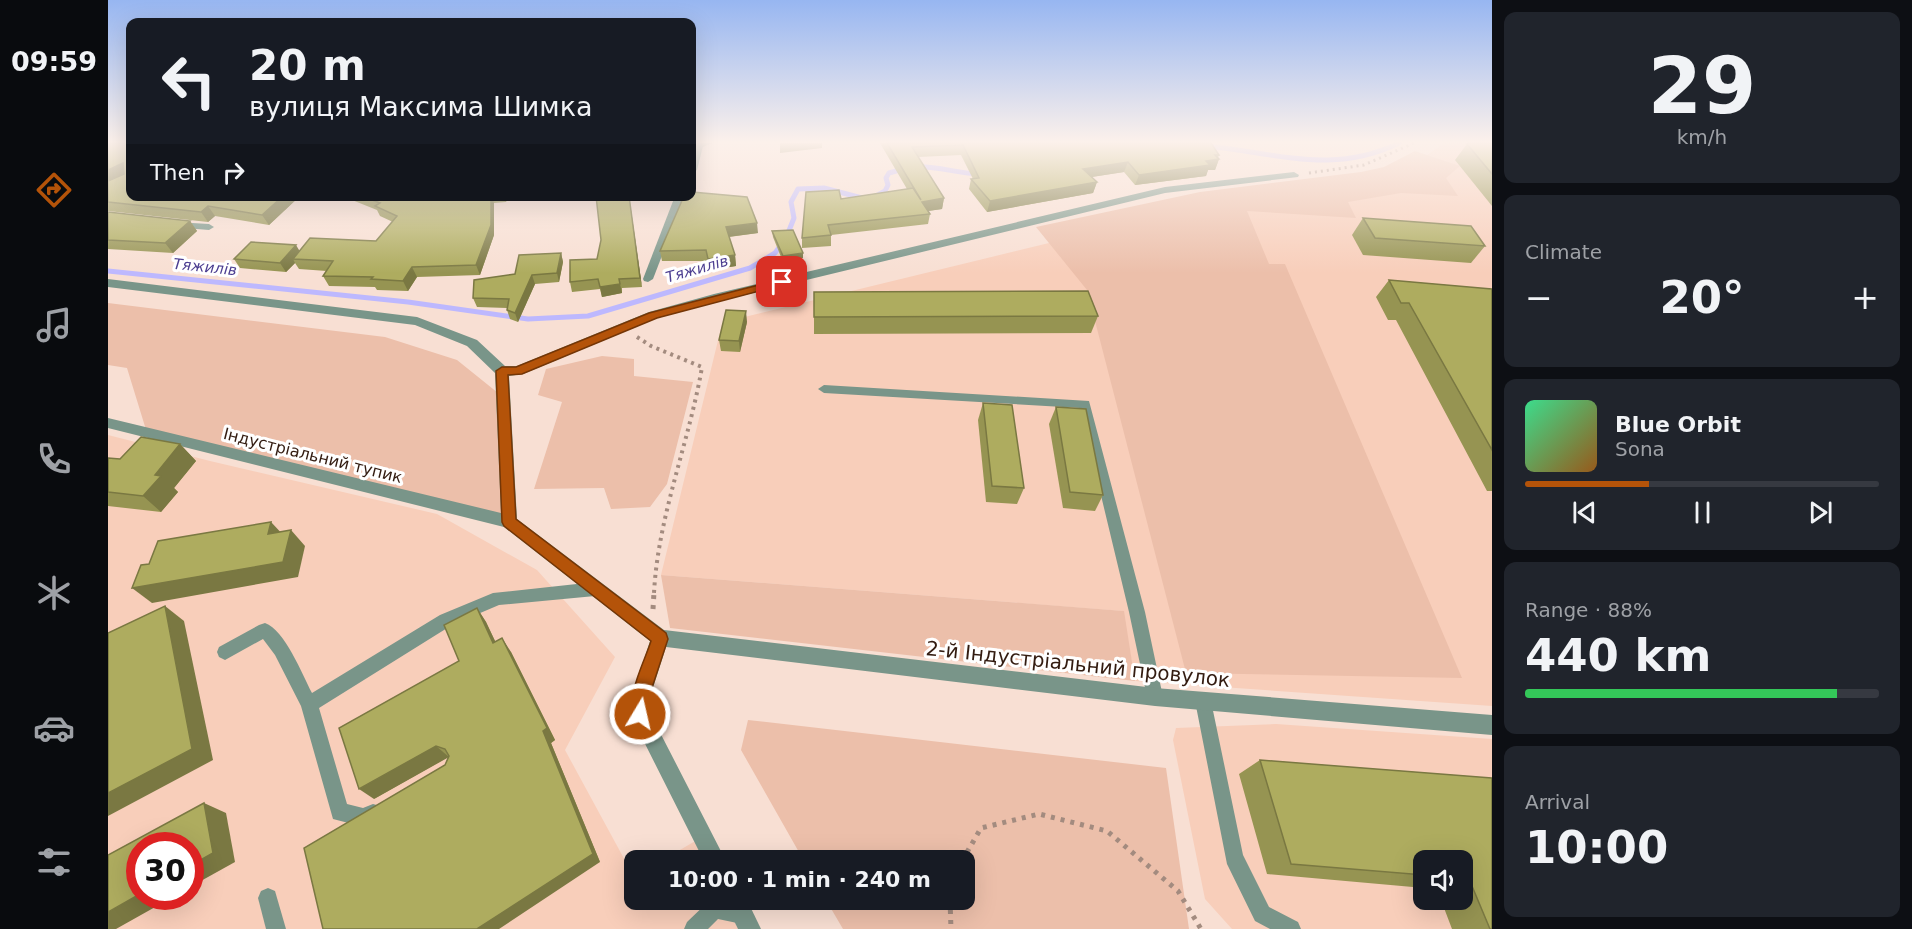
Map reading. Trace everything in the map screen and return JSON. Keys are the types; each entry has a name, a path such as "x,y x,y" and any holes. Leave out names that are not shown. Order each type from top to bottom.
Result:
{"street":[{"path":"108,283 417,321 472,344 502,371 518,371 653,315 714,298 1166,190 1197,186"},
{"path":"502,371 509,522 660,639 641,697 640,714 709,850"},
{"name":"Індустріальний тупик","path":"108,423 509,522"},
{"name":"2-й Індустріальний провулок","path":"660,639 1155,697 1492,724"}],"lane":[{"path":"648,279 678,201"},
{"path":"165,224 209,227"},
{"path":"824,388 1085,404 1137,612 1155,697"},
{"path":"309,704 446,620 498,598 595,589"},
{"path":"225,652 265,630 281,650 309,704 340,812 364,818 393,801"},
{"path":"1203,701 1234,857 1262,914 1290,929"},
{"path":"268,898 276,929"},
{"path":"694,929 715,908 742,914"}],"path":[{"path":"653,315 637,338 645,345 688,359 702,367 653,582 653,615 660,639"},
{"path":"968,850 981,828 1039,814 1107,831 1178,891 1201,929"},
{"path":"950,910 951,929"}],"shaded area":[{"path":"1245,186 1452,186 1458,196 1401,193 1348,202 1356,218 1247,211 1269,264 1285,264 1462,678 1186,673 1087,290 1036,227 1200,192"},
{"path":"1351,186 1492,186 1492,706 1135,681 1123,611 661,575 722,324 1049,243"},
{"path":"108,303 385,337 457,360 503,397 509,522 147,433 127,368 108,365"},
{"path":"602,356 634,359 634,376 693,382 667,484 650,507 611,509 604,488 534,489 562,402 538,395 546,369"},
{"path":"108,435 437,514 537,570 615,657 565,750 624,859 624,910 729,910 738,929 108,929"},
{"path":"661,575 1124,611 1135,681 670,628"},
{"path":"748,720 1166,768 1189,929 843,929 832,910 975,910 975,850 798,850 741,750"},
{"path":"1276,724 1492,739 1492,929 1232,929 1205,899 1173,740 1176,728"},
{"path":"697,840 702,850 680,850"}],"building":[{"path":"108,186 126,186 126,201 277,201 262,215 208,206 201,212 108,202"},
{"path":"913,186 937,186 944,198 922,202 930,214 828,225 831,235 802,238 806,192 839,190 841,199 913,188 921,200"},
{"path":"977,186 1072,186 990,201"},
{"path":"696,192 747,197 757,223 726,227 735,255 708,259 706,250 660,251 682,201 696,201"},
{"path":"375,201 491,201 491,225 476,265 412,267 403,281 371,279 373,277 323,276 333,261 293,259 310,238 376,241 397,216 375,206 380,203"},
{"path":"597,201 630,201 640,278 619,279 620,284 600,287 598,279 570,282 570,260 597,259 601,240"},
{"path":"108,212 190,221 165,243 108,240"},
{"path":"1363,218 1471,226 1485,246 1375,238"},
{"path":"793,230 803,253 783,256 772,231"},
{"path":"251,242 296,245 280,263 234,259"},
{"path":"561,253 557,273 532,275 515,313 507,310 509,299 473,298 474,280 515,274 519,255"},
{"path":"1389,280 1492,289 1492,450 1409,303 1401,303"},
{"path":"1088,291 1098,316 814,317 814,292"},
{"path":"726,310 746,311 739,341 719,340"},
{"path":"983,403 1012,405 1024,488 992,486"},
{"path":"1056,407 1086,409 1103,495 1070,492"},
{"path":"141,437 180,444 155,475 161,476 143,496 108,492 108,458 120,459"},
{"path":"271,522 268,534 291,530 283,562 132,588 141,565 149,564 158,541"},
{"path":"165,606 192,749 108,793 108,633"},
{"path":"477,608 493,643 502,638 547,728 543,731 593,854 477,929 323,929 304,848 445,765 449,756 445,749 436,746 359,789 339,728 459,661 444,625"},
{"path":"1260,760 1492,778 1492,929 1490,929 1473,889 1473,850 1413,850 1413,874 1291,864"},
{"path":"204,803 213,853 204,858 204,832 150,832"},
{"path":"126,845 126,902 108,912 108,855"}],"waterway":[{"name":"Тяжилів","path":"876,196 885,191 887,186"},
{"name":"Тяжилів","path":"108,271 408,302 528,319 588,316 750,268 775,253 786,238 794,218 791,202 798,189 824,188 862,198"}],"route":[{"path":"640,714 641,697 660,639 509,522 502,371 518,371 653,315 782,282"}]}
